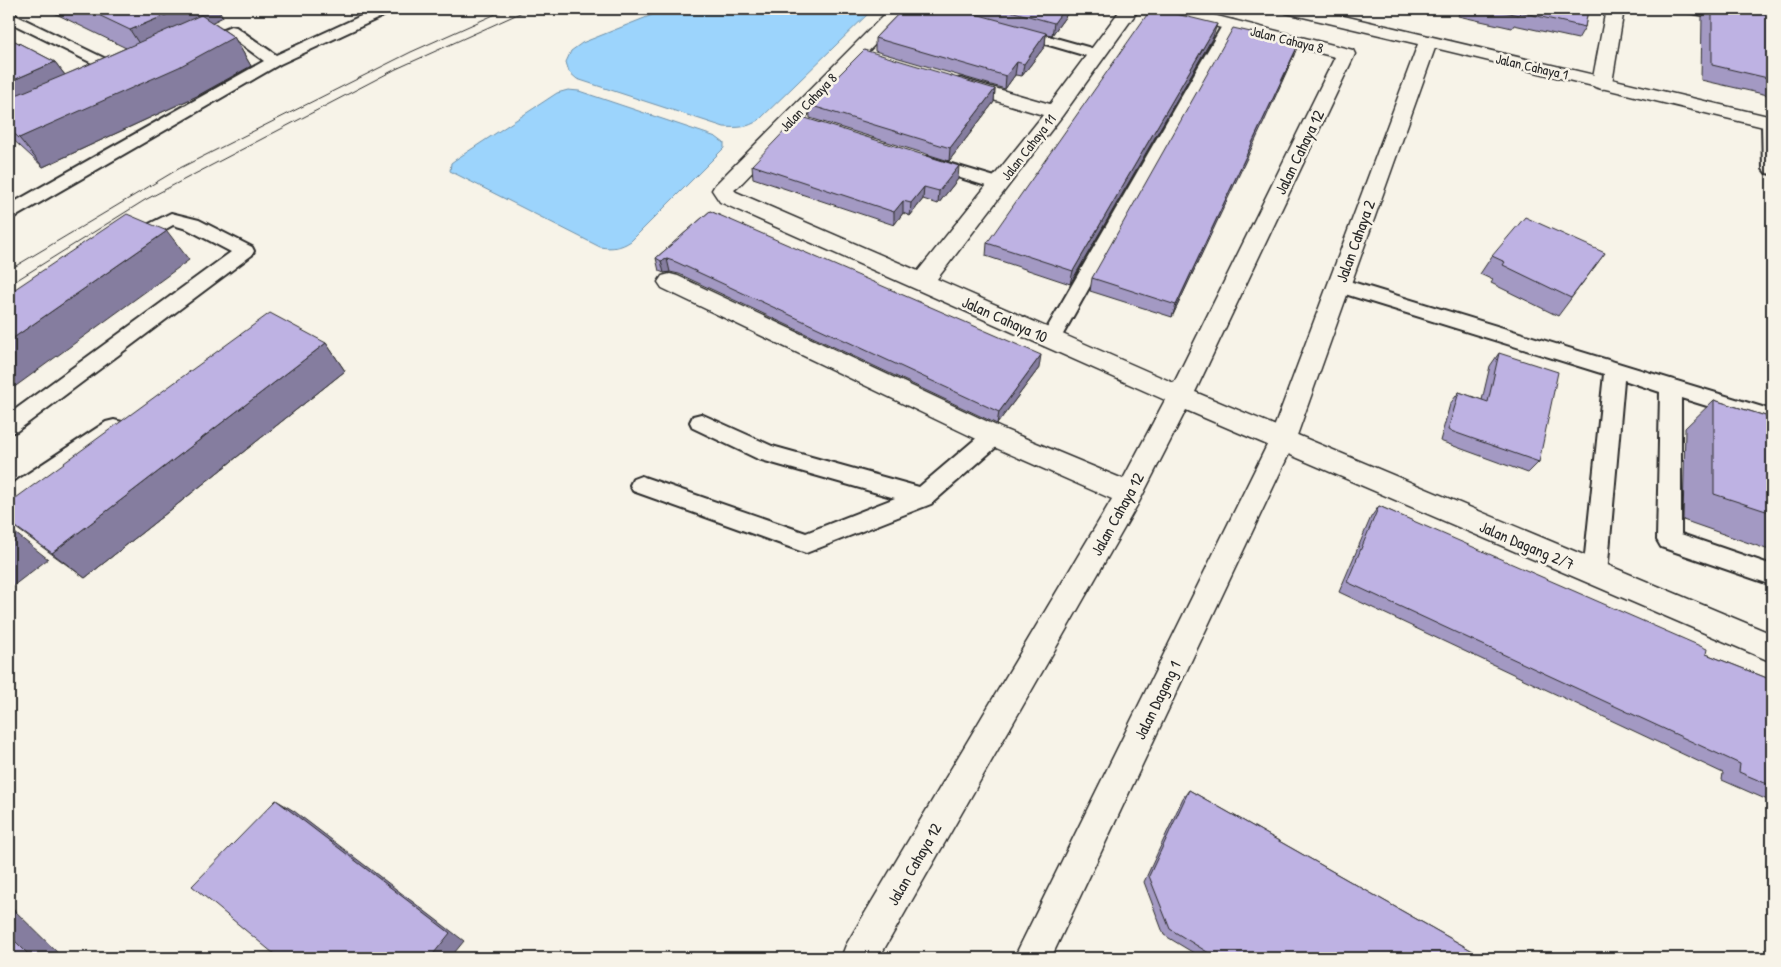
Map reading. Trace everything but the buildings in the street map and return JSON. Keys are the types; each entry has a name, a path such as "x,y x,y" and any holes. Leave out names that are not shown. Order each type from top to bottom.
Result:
{"street":[{"name":"Jalan Cahaya 8","path":"728,197 723,190 900,9"},
{"name":"Jalan Cahaya 11","path":"922,282 1054,112 1130,9"},
{"name":"Jalan Cahaya 8","path":"1169,9 1346,54"},
{"name":"Jalan Cahaya 1","path":"1292,9 1771,123"},
{"path":"1602,83 1615,9"},
{"path":"1695,9 1772,26"},
{"name":"Jalan Cahaya 2","path":"1282,442 1428,41"},
{"path":"856,52 874,58"},
{"name":"Jalan Cahaya 12","path":"859,958 1129,494 1180,396 1346,54"},
{"path":"941,78 1054,112"},
{"name":"Jalan Cahaya 10","path":"728,197 1282,442"},
{"path":"670,282 994,436 1129,494"},
{"name":"Jalan Dagang 2/7","path":"1282,442 1772,648"},
{"name":"Jalan Dagang 1","path":"1039,956 1282,442"}],"lane":[{"path":"9,213 275,61 388,9"},
{"path":"9,16 101,62"},
{"path":"1050,340 1230,24"},
{"path":"1002,27 1097,54"},
{"path":"186,50 230,30 275,61"},
{"path":"791,119 810,125"},
{"path":"1771,123 1772,169"},
{"path":"914,157 999,184"},
{"path":"9,425 245,251 193,224 171,218 141,233 116,250"},
{"path":"1339,285 1772,418"},
{"path":"1595,574 1615,370"},
{"path":"1671,387 1669,540 1772,575"},
{"path":"9,498 131,417"},
{"path":"700,422 766,452 923,497"},
{"path":"641,485 806,543 923,497 994,436"}],"water":[{"path":"667,9 873,9 759,120 742,127 724,127 577,79 569,72 566,62 571,51 582,43"},
{"path":"568,90 579,91 716,137 724,143 724,148 631,241 620,247 612,248 600,247 450,171 451,163 455,160 557,93"}],"tram line":[{"path":"9,270 180,168 411,52 507,9"},
{"path":"9,285 145,200 396,69 529,9"}]}
